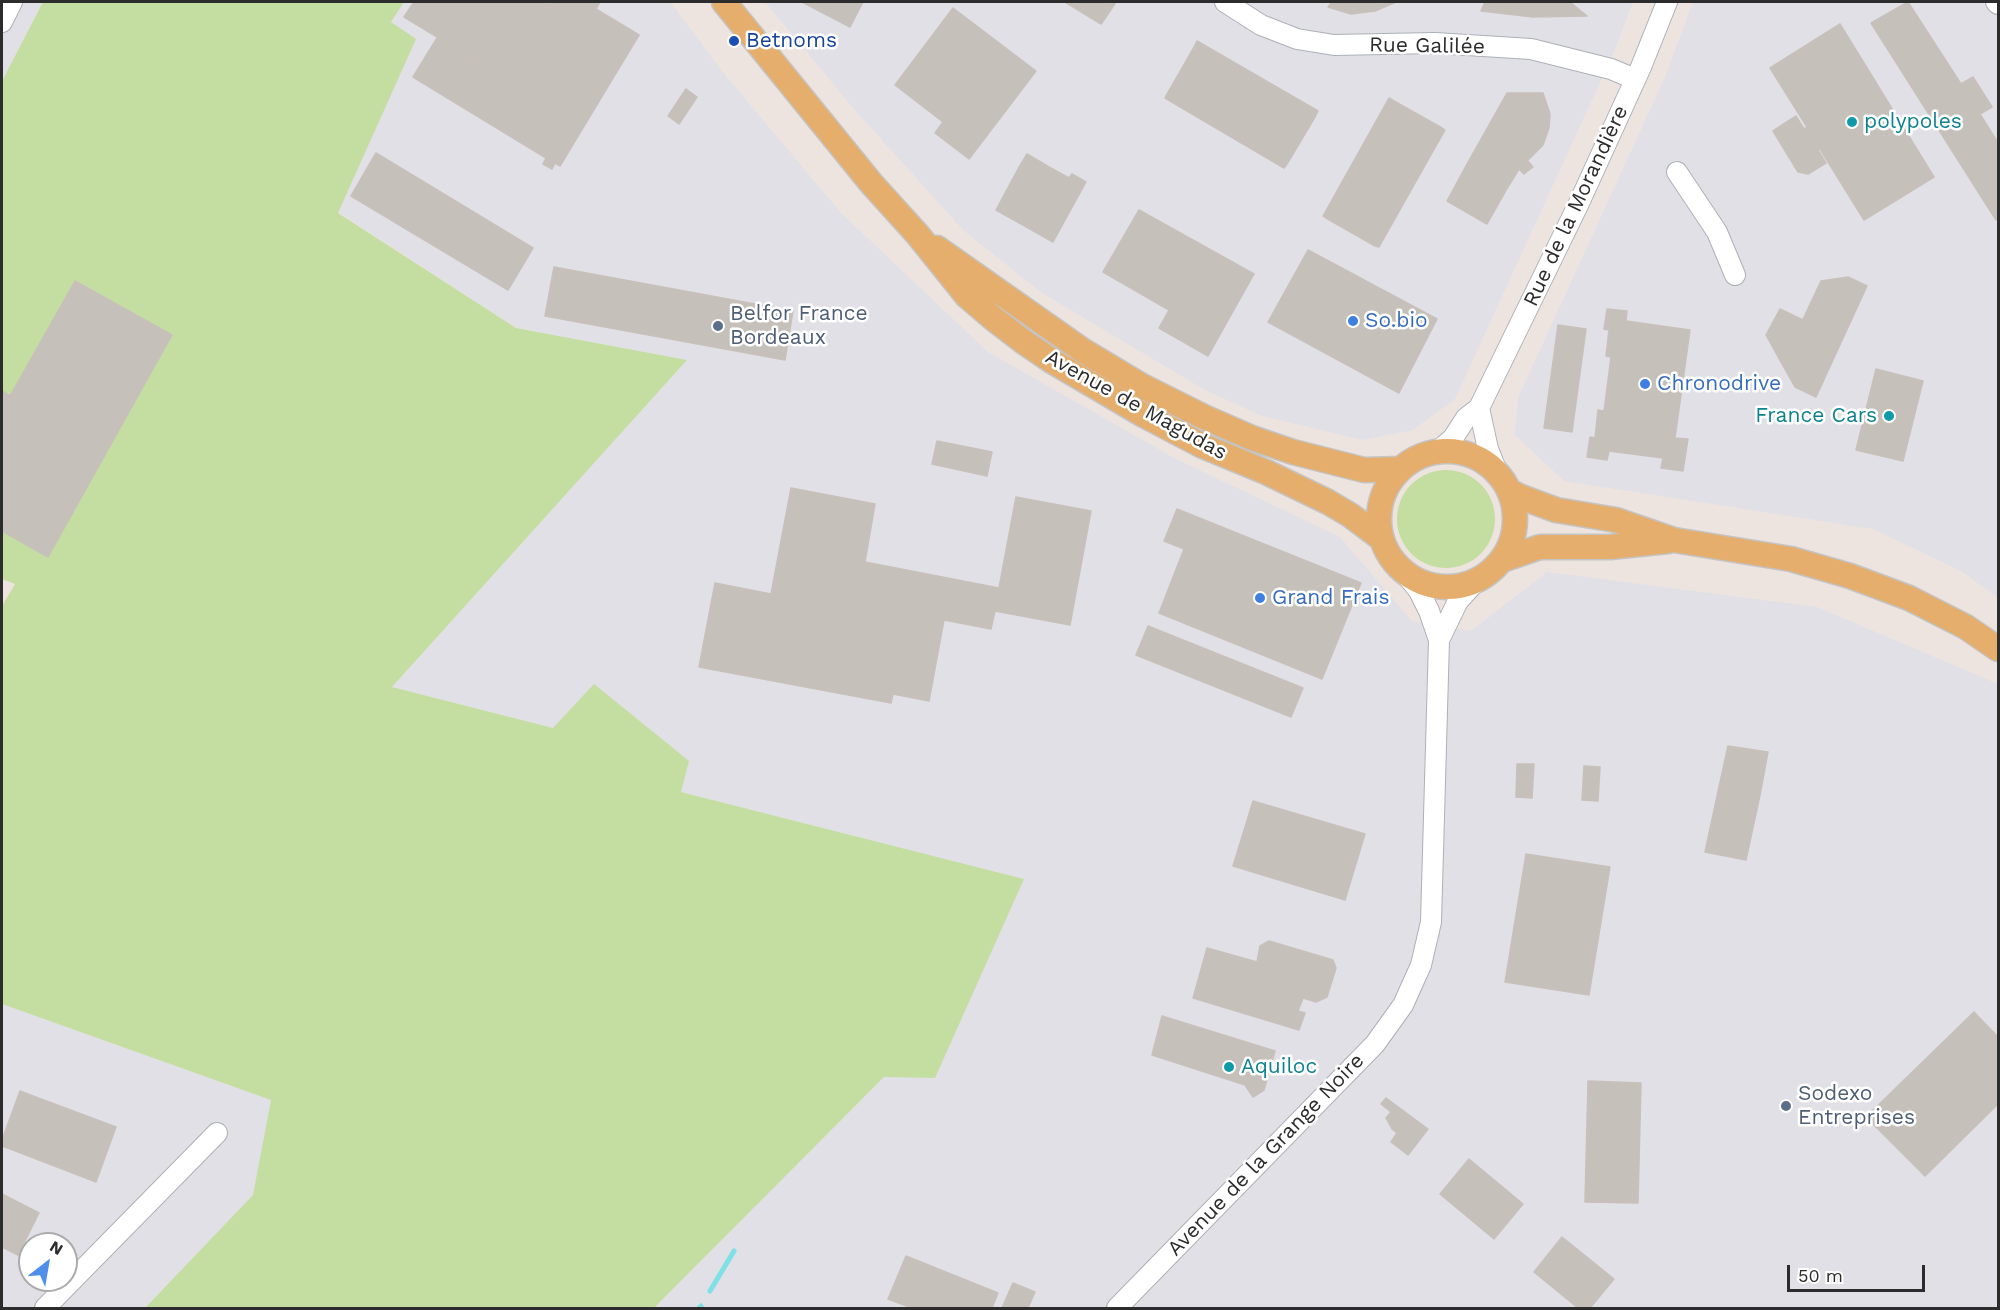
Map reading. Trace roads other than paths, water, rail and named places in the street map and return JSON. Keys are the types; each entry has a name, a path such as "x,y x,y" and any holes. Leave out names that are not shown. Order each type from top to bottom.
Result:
{"main road":[{"name":"Avenue de Magudas","path":"728,4 871,183 918,235 967,296 1023,342 1082,379 1203,446 1328,502 1382,539"},
{"name":"Avenue de Magudas","path":"918,235 1082,350 1142,386 1204,417 1252,438 1293,452 1364,470 1401,469"},
{"path":"1503,482 1514,508 1515,526 1502,560 1491,571 1478,579 1458,586 1437,586 1417,580 1400,567 1389,554 1382,539 1379,520 1381,501 1389,483 1401,469 1418,457 1438,451 1460,452 1480,459 1521,497 1556,510 1616,520 1674,540 1791,559 1850,576 1910,598 1966,627 1998,649"},
{"path":"1502,560 1540,547 1610,547 1674,540"}],"street":[{"path":"2,22 12,2"},
{"name":"Rue Galilée","path":"1225,2 1261,25 1297,39 1334,45 1435,44 1531,49 1611,69 1635,80"},
{"name":"Rue de la Morandière","path":"1438,451 1454,438 1466,418 1479,408 1579,203 1635,80 1667,2"},
{"path":"1677,172 1718,232 1735,275"},
{"path":"1479,408 1488,449 1503,482"},
{"name":"Avenue de la Grange Noire","path":"1117,1308 1375,1044 1403,1005 1421,965 1431,921 1439,640 1419,591 1400,567"},
{"name":"Avenue de la Grange Noire","path":"1439,640 1458,601 1478,579"},
{"path":"45,1308 217,1132"}],"waterway":[{"path":"710,1291 734,1251"}],"place":[{"name":"Betnoms","path":"734,41"},
{"name":"polypoles","path":"1852,122"},
{"name":"So.bio","path":"1353,321"},
{"name":"Belfor France Bordeaux","path":"718,326"},
{"name":"Chronodrive","path":"1645,384"},
{"name":"France Cars","path":"1889,416"},
{"name":"Grand Frais","path":"1260,598"},
{"name":"Aquiloc","path":"1229,1067"},
{"name":"Sodexo Entreprises","path":"1786,1106"}]}
